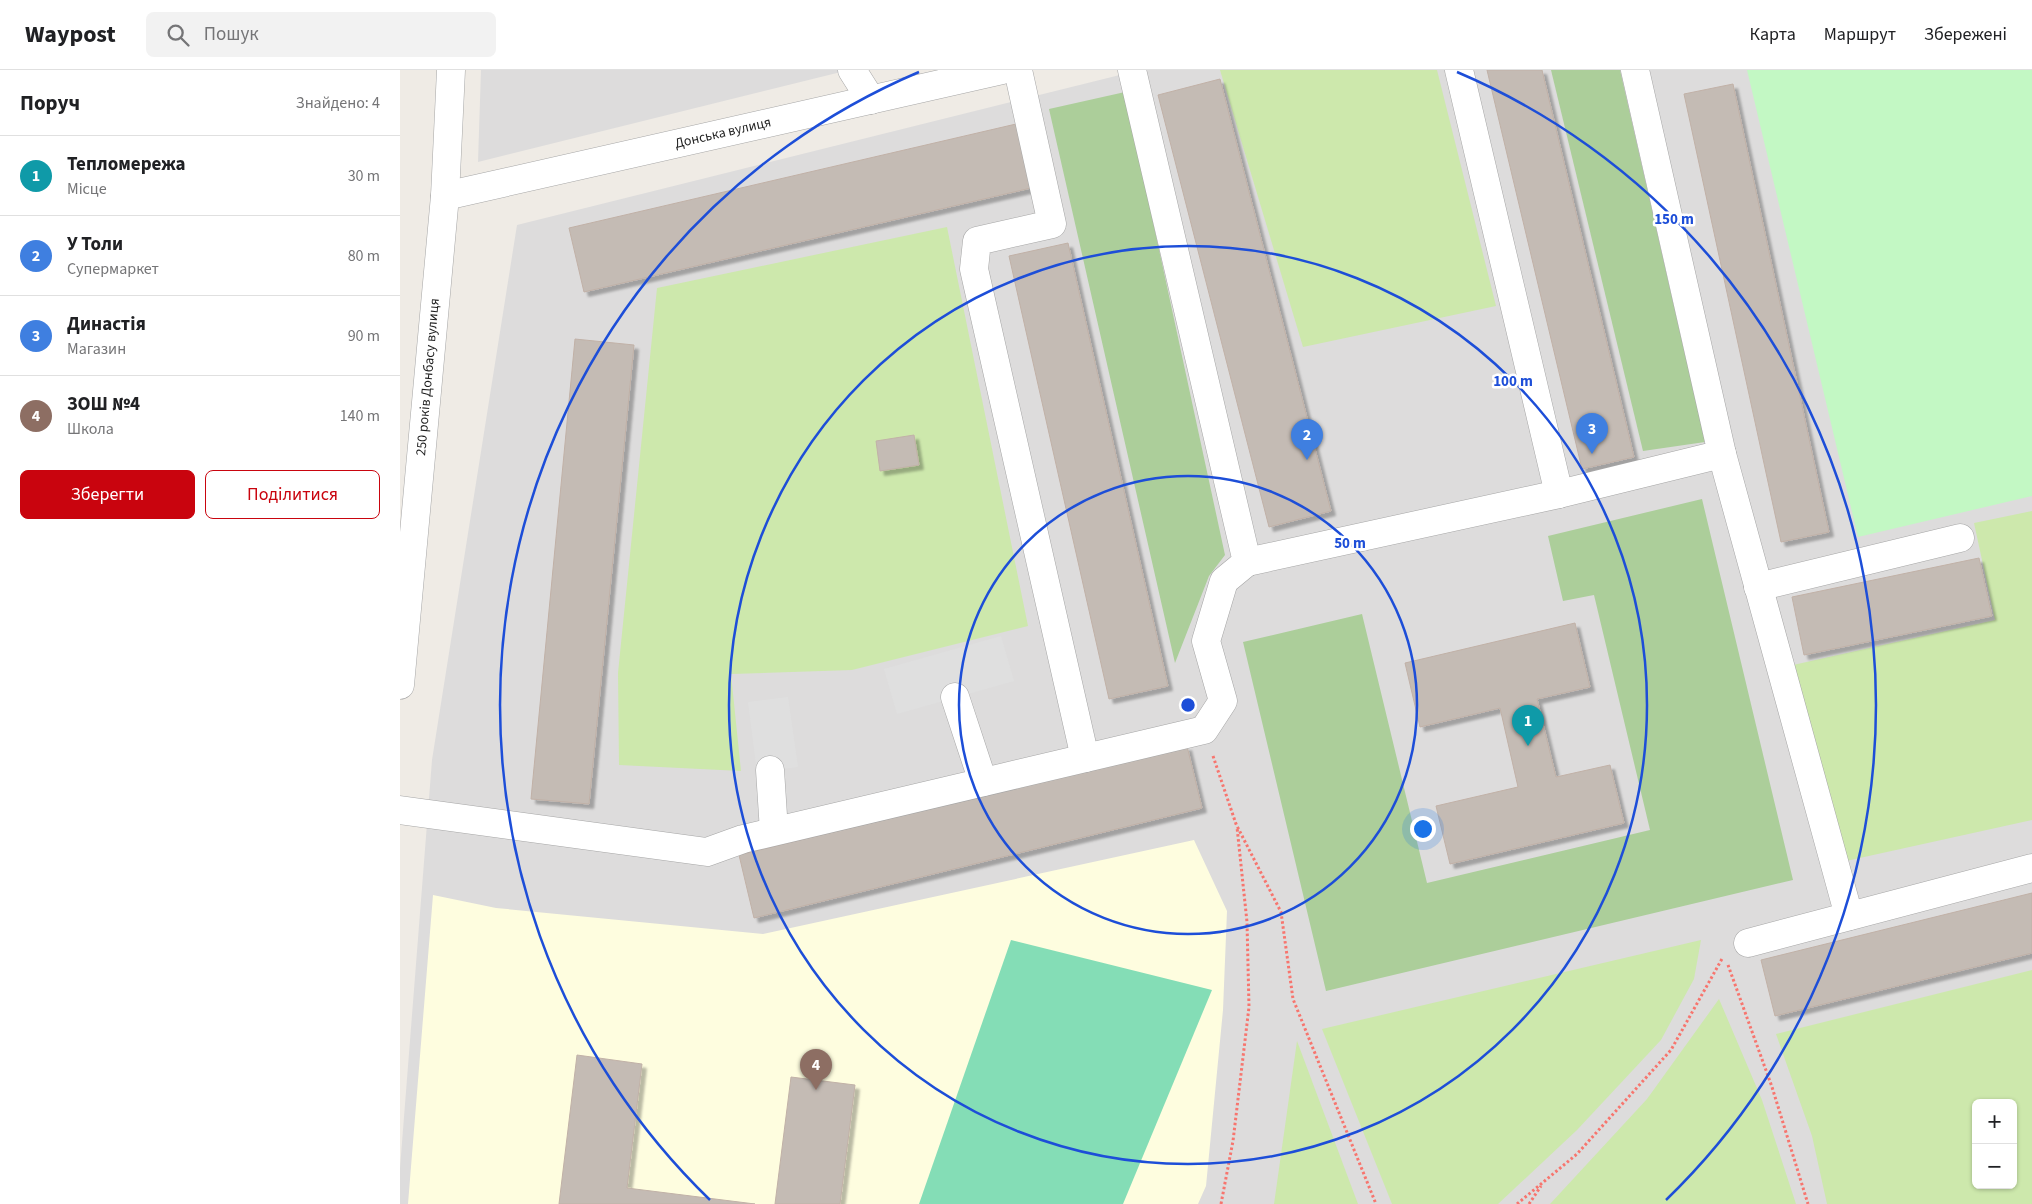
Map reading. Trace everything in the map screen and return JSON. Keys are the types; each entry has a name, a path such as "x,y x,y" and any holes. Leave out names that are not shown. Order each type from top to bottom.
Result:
{"street":[{"name":"250 років Донбасу вулиця","path":"400,684 445,196 451,70"},
{"path":"852,70 872,100"},
{"name":"Донська вулиця","path":"445,196 1002,70"},
{"path":"1018,70 1052,224 977,241 974,269 1085,758"},
{"path":"1132,70 1247,562"},
{"path":"1459,70 1559,494"},
{"path":"1636,70 1722,454 1849,916"},
{"path":"400,810 707,852 743,839 774,831 1204,730 1223,702 1206,641 1224,581 1247,562 1559,494 1722,454"},
{"path":"1758,587 1960,538"},
{"path":"955,697 983,782"},
{"path":"770,770 774,831"},
{"path":"1748,943 2032,868"}],"path":[{"path":"1204,730 1236,824 1281,912 1293,999 1376,1204"},
{"path":"1221,1204 1233,1141 1249,1006 1247,922 1236,824"},
{"path":"1517,1204 1577,1154 1671,1050 1724,956 1772,1087 1808,1204"},
{"path":"1529,1204 1544,1181"}],"shaded area":[{"path":"481,70 849,70 478,162"},
{"path":"1140,70 2032,70 2032,1204 400,1204 400,1168 432,760 517,225"},
{"path":"1001,636 1014,681 897,714 884,669"},
{"path":"788,697 798,767 757,772 748,702"},
{"path":"1194,840 1227,911 1223,1010 1206,1186 1198,1204 408,1204 433,895 496,908 763,934"}],"green space":[{"path":"1220,70 1437,70 1496,306 1303,347"},
{"path":"1551,70 1620,70 1705,442 1643,451"},
{"path":"1747,70 2032,70 2032,496 1858,537"},
{"path":"1125,92 1225,555 1209,576 1175,663 1049,109"},
{"path":"947,227 1028,626 852,670 731,674 741,771 619,765 618,673 657,288"},
{"path":"1702,499 1793,880 1326,991 1243,642 1362,614 1427,883 1650,830 1594,595 1563,601 1548,536"},
{"path":"2032,511 2032,820 1837,863 1793,665 1995,620 1974,523"},
{"path":"1011,940 1212,990 1123,1204 919,1204"},
{"path":"1701,940 1694,979 1661,1040 1577,1130 1498,1204 1392,1204 1322,1029"},
{"path":"2032,970 2032,1204 1827,1204 1812,1136 1776,1034"},
{"path":"1719,999 1762,1100 1796,1204 1550,1204 1647,1099"},
{"path":"1297,1041 1358,1204 1274,1204"}],"building":[{"path":"1487,70 1542,70 1634,457 1582,469"},
{"path":"1220,79 1331,511 1269,527 1158,95"},
{"path":"1733,84 1829,532 1781,542 1684,94"},
{"path":"1016,124 1031,188 584,292 569,228"},
{"path":"1068,243 1168,686 1109,699 1009,256"},
{"path":"575,339 634,345 589,804 531,799"},
{"path":"914,435 919,465 880,471 876,441"},
{"path":"1979,558 1992,616 1804,655 1792,597"},
{"path":"1575,623 1590,687 1537,699 1556,777 1610,765 1624,823 1450,864 1436,806 1518,787 1500,708 1420,727 1405,663"},
{"path":"1187,746 1202,808 754,918 739,855"},
{"path":"2032,893 2032,953 1775,1016 1761,960"},
{"path":"577,1055 642,1064 627,1188 755,1204 559,1204"},
{"path":"791,1077 855,1085 840,1204 775,1204"}],"place":[{"name":"Династія","path":"1592,454"},
{"name":"У Толи","path":"1307,460"},
{"name":"Тепломережа","path":"1528,746"},
{"name":"ЗОШ №4","path":"816,1090"}]}
